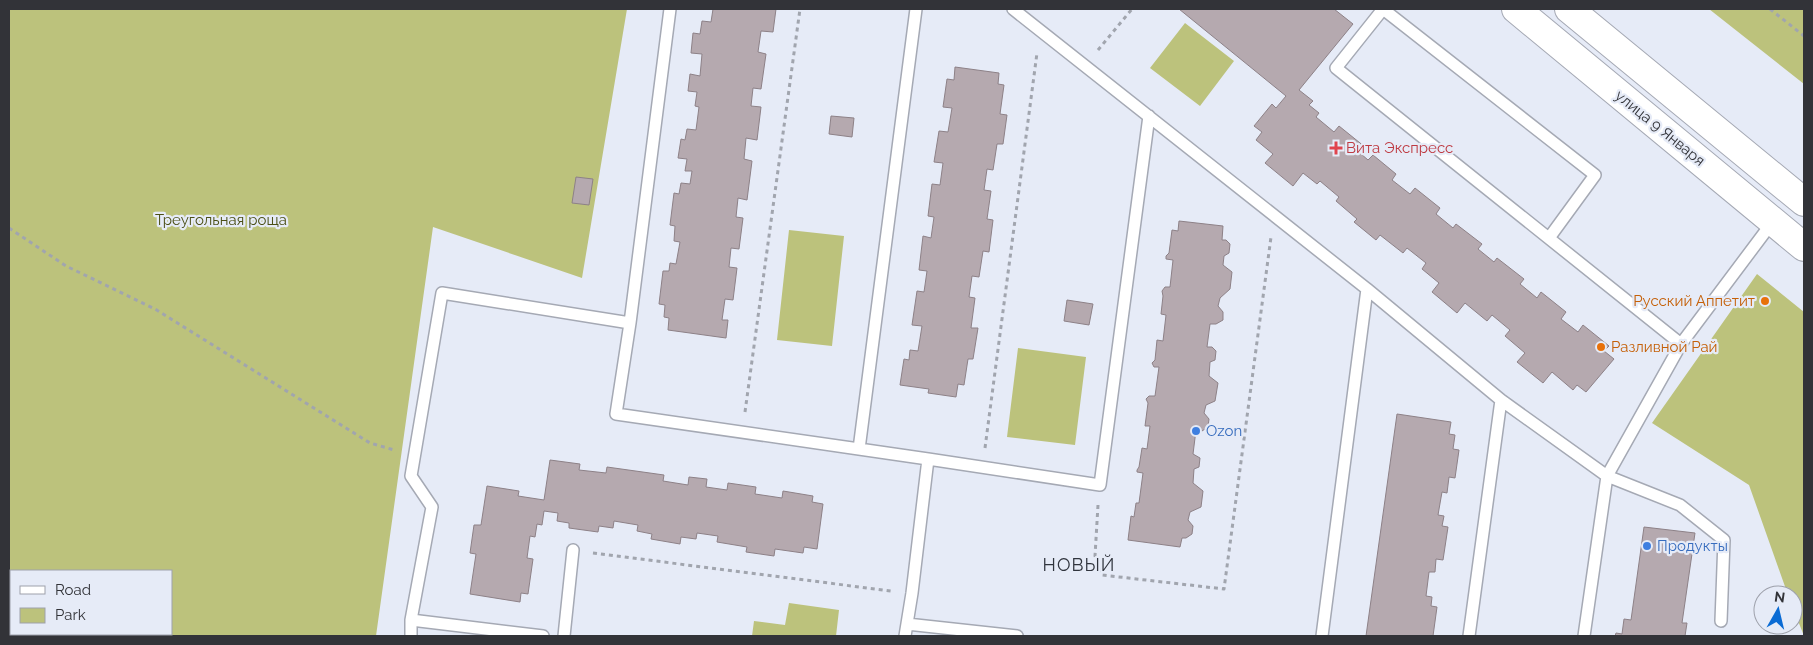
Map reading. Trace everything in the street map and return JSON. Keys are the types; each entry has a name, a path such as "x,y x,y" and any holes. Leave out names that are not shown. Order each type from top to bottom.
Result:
{"main road":[{"name":"улица 9 Января","path":"1516,9 1774,220 1804,247"},
{"path":"1569,9 1799,198 1774,220"}],"lane":[{"path":"670,9 630,323 616,414 1100,485 1149,116"},
{"path":"859,449 916,9"},
{"path":"1013,9 1367,289 1501,400 1607,476 1680,505 1724,540 1721,621"},
{"path":"1549,238 1596,176 1383,9 1336,68 1681,344"},
{"path":"1584,636 1607,476 1681,344 1774,220"},
{"path":"1322,636 1367,289"},
{"path":"411,636 411,620 432,507 410,476 442,293 630,323"},
{"path":"1469,636 1501,400"},
{"path":"905,636 928,460"},
{"path":"564,636 573,550"},
{"path":"411,620 543,636"},
{"path":"907,624 1017,636"}],"path":[{"path":"742,432 800,9"},
{"path":"1085,65 1132,9"},
{"path":"1770,9 1804,36"},
{"path":"982,467 1040,30"},
{"path":"1100,485 1095,556 1102,574 1224,589 1274,215"},
{"path":"9,228 66,266 156,309 370,443 414,456"},
{"path":"573,550 912,593"}],"green space":[{"name":"Треугольная роща","path":"9,9 627,9 582,278 433,227 376,636 9,636"},
{"path":"1709,9 1804,9 1804,84"},
{"path":"1185,23 1234,61 1200,106 1150,68"},
{"path":"789,230 844,236 832,346 777,340"},
{"path":"1757,274 1804,312 1804,636 1803,585 1784,585 1749,485 1652,423"},
{"path":"1018,348 1086,357 1075,445 1007,437"},
{"path":"789,603 839,610 836,636 752,636 754,621 785,625"}],"building":[{"path":"713,9 776,9 773,32 761,31 758,52 766,54 761,89 753,88 751,106 761,107 757,140 746,138 744,159 752,161 747,200 738,198 736,217 743,218 739,249 731,248 729,267 737,268 733,300 725,299 722,320 728,320 726,338 668,330 669,318 664,317 665,305 659,304 663,271 669,271 670,263 676,264 680,242 674,241 675,226 670,225 674,193 679,194 681,183 690,184 692,171 685,171 687,159 678,158 681,139 685,140 687,129 696,130 699,107 695,106 697,92 688,91 690,74 700,76 702,54 691,53 693,33 700,34 702,21 711,22"},
{"path":"1179,9 1334,9 1353,24 1299,90 1313,101 1309,105 1319,113 1316,117 1334,132 1339,126 1365,147 1360,153 1368,160 1373,155 1396,174 1392,180 1410,194 1415,188 1440,208 1436,214 1453,228 1456,224 1482,244 1478,249 1494,262 1497,258 1524,279 1520,284 1537,298 1541,292 1566,312 1561,319 1578,332 1583,325 1609,346 1604,351 1614,359 1586,392 1577,385 1573,390 1552,372 1543,383 1517,362 1525,353 1505,336 1510,330 1492,315 1487,321 1465,303 1457,313 1432,292 1439,283 1422,269 1426,263 1407,248 1403,253 1380,235 1376,240 1354,222 1357,219 1336,201 1339,197 1320,181 1317,184 1303,173 1293,186 1265,163 1273,154 1256,140 1262,132 1254,126 1272,104 1276,108 1286,96"},
{"path":"955,67 999,73 998,84 1004,85 1000,114 1007,115 1003,144 997,144 993,170 987,169 984,190 991,191 987,219 993,220 989,252 983,251 979,277 972,276 969,297 975,298 971,328 978,328 973,359 968,359 964,385 958,384 956,397 928,393 929,389 900,385 904,359 909,360 910,350 918,351 922,326 912,325 917,291 924,292 927,271 919,270 923,236 931,238 934,217 928,216 932,184 940,185 943,163 934,162 939,131 948,132 952,108 943,107 947,79 954,80"},
{"path":"831,116 854,118 852,137 829,134"},
{"path":"576,177 593,179 589,205 572,203"},
{"path":"1179,221 1223,226 1222,240 1226,240 1230,244 1229,253 1224,256 1223,265 1232,272 1230,289 1220,298 1218,306 1223,312 1223,320 1216,324 1210,324 1207,347 1212,347 1216,351 1215,360 1210,362 1209,376 1218,383 1215,401 1206,405 1204,413 1209,419 1208,427 1202,431 1196,430 1193,454 1200,458 1199,467 1194,469 1193,483 1203,491 1201,507 1190,512 1188,520 1193,526 1192,534 1182,538 1180,547 1128,540 1131,516 1134,517 1136,503 1139,503 1143,473 1137,472 1137,470 1142,448 1147,449 1150,426 1145,426 1148,403 1146,399 1149,396 1155,396 1159,367 1154,367 1152,363 1155,360 1157,340 1163,341 1166,315 1161,314 1162,291 1165,287 1170,287 1173,260 1166,259 1166,256 1169,253 1172,230 1178,231"},
{"path":"1067,300 1093,304 1089,325 1064,321"},
{"path":"1397,414 1451,422 1449,434 1455,435 1453,449 1459,450 1455,478 1449,477 1447,493 1442,492 1438,515 1444,516 1442,526 1448,527 1443,560 1436,559 1435,572 1429,572 1426,596 1432,597 1431,606 1437,607 1433,636 1366,636"},
{"path":"550,460 580,464 579,470 606,473 607,467 664,475 663,481 688,485 689,477 707,479 706,487 727,490 728,483 756,487 755,494 782,498 783,491 813,496 812,502 823,504 817,549 804,547 803,553 775,549 774,556 746,552 747,547 717,542 718,536 697,533 696,539 681,537 680,544 651,539 652,534 637,531 638,525 614,521 613,528 599,526 598,532 569,528 569,523 557,521 558,513 544,511 542,525 537,524 535,537 530,536 527,558 533,559 528,594 521,593 520,602 470,594 476,554 470,553 474,525 481,525 487,486 519,491 518,496 544,500"},
{"path":"1644,527 1695,533 1682,623 1687,623 1685,636 1615,636 1616,633 1622,634 1624,619 1631,620"}],"place":[{"name":"Вита Экспресс","path":"1336,148"},
{"name":"Русский Аппетит","path":"1765,301"},
{"name":"Разливной Рай","path":"1601,347"},
{"name":"Ozon","path":"1196,431"},
{"name":"Продукты","path":"1647,546"}],"district":[{"name":"НОВЫЙ","path":"1079,565"}]}
